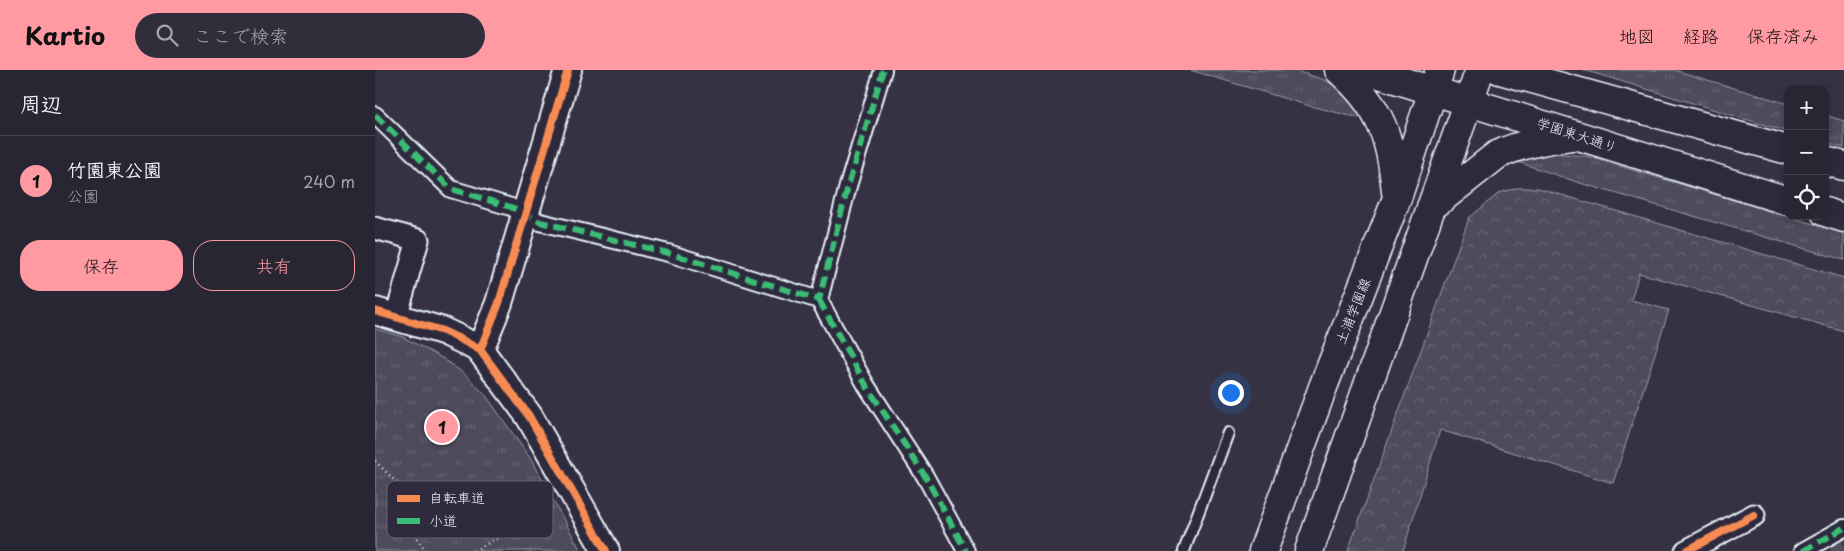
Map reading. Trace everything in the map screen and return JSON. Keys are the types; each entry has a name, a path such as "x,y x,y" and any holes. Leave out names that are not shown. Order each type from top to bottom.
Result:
{"main road":[{"path":"1339,70 1363,94 1381,120 1393,163 1397,198"},
{"name":"学園東大通り","path":"1366,70 1437,80 1469,101 1784,200"},
{"path":"1309,551 1480,70"},
{"path":"1500,70 1784,149"},
{"path":"1567,70 1606,100"},
{"name":"土浦学園線","path":"1263,551 1323,387 1397,198 1437,80"},
{"path":"1431,207 1497,155 1531,143 1577,136"},
{"path":"1829,162 1844,166"},
{"path":"1829,213 1844,218"}],"street":[{"path":"480,350 496,310 568,70"},
{"path":"883,70 848,186 819,300 866,385 925,476 966,551"},
{"path":"375,115 451,189 511,207 540,222 668,253 819,300"},
{"path":"375,228 418,240 386,314 443,332 480,350 529,416 605,551"},
{"path":"1686,551 1754,515"},
{"path":"1803,551 1844,528"}],"lane":[{"path":"1184,551 1229,433"}],"path":[{"path":"375,461 395,481"},
{"path":"553,508 574,497"},
{"path":"416,538 426,551"},
{"path":"474,551 498,538"}],"green space":[{"path":"1190,70 1292,70 1322,79 1334,85 1365,113 1359,118 1310,106"},
{"path":"1584,70 1674,70 1784,103 1784,131"},
{"path":"1829,116 1844,121 1844,148 1829,144"},
{"path":"1537,152 1586,156 1784,215 1784,220 1800,220 1844,233 1844,260 1580,183 1509,159"},
{"path":"1517,188 1538,188 1844,278 1844,331 1639,273 1631,300 1669,310 1613,483 1440,430 1403,551 1348,551 1469,218 1499,193"},
{"path":"375,329 403,337 442,358 466,375 487,397 530,458 543,481 387,481 387,538 553,538 553,500 581,551 375,551"}],"tunnel":[{"path":"1831,551 1844,546"}],"marked path":[{"path":"375,115 451,189 511,207 540,222 668,253 819,300 848,186 883,70"},
{"path":"819,300 866,385 925,476 966,551"},
{"path":"1803,551 1844,528"}],"cycle path":[{"path":"480,350 499,303 568,70"},
{"path":"375,311 443,331 480,350 529,416 606,551"},
{"path":"1686,551 1754,515"}],"place":[{"name":"竹園東公園","path":"442,427"}]}
